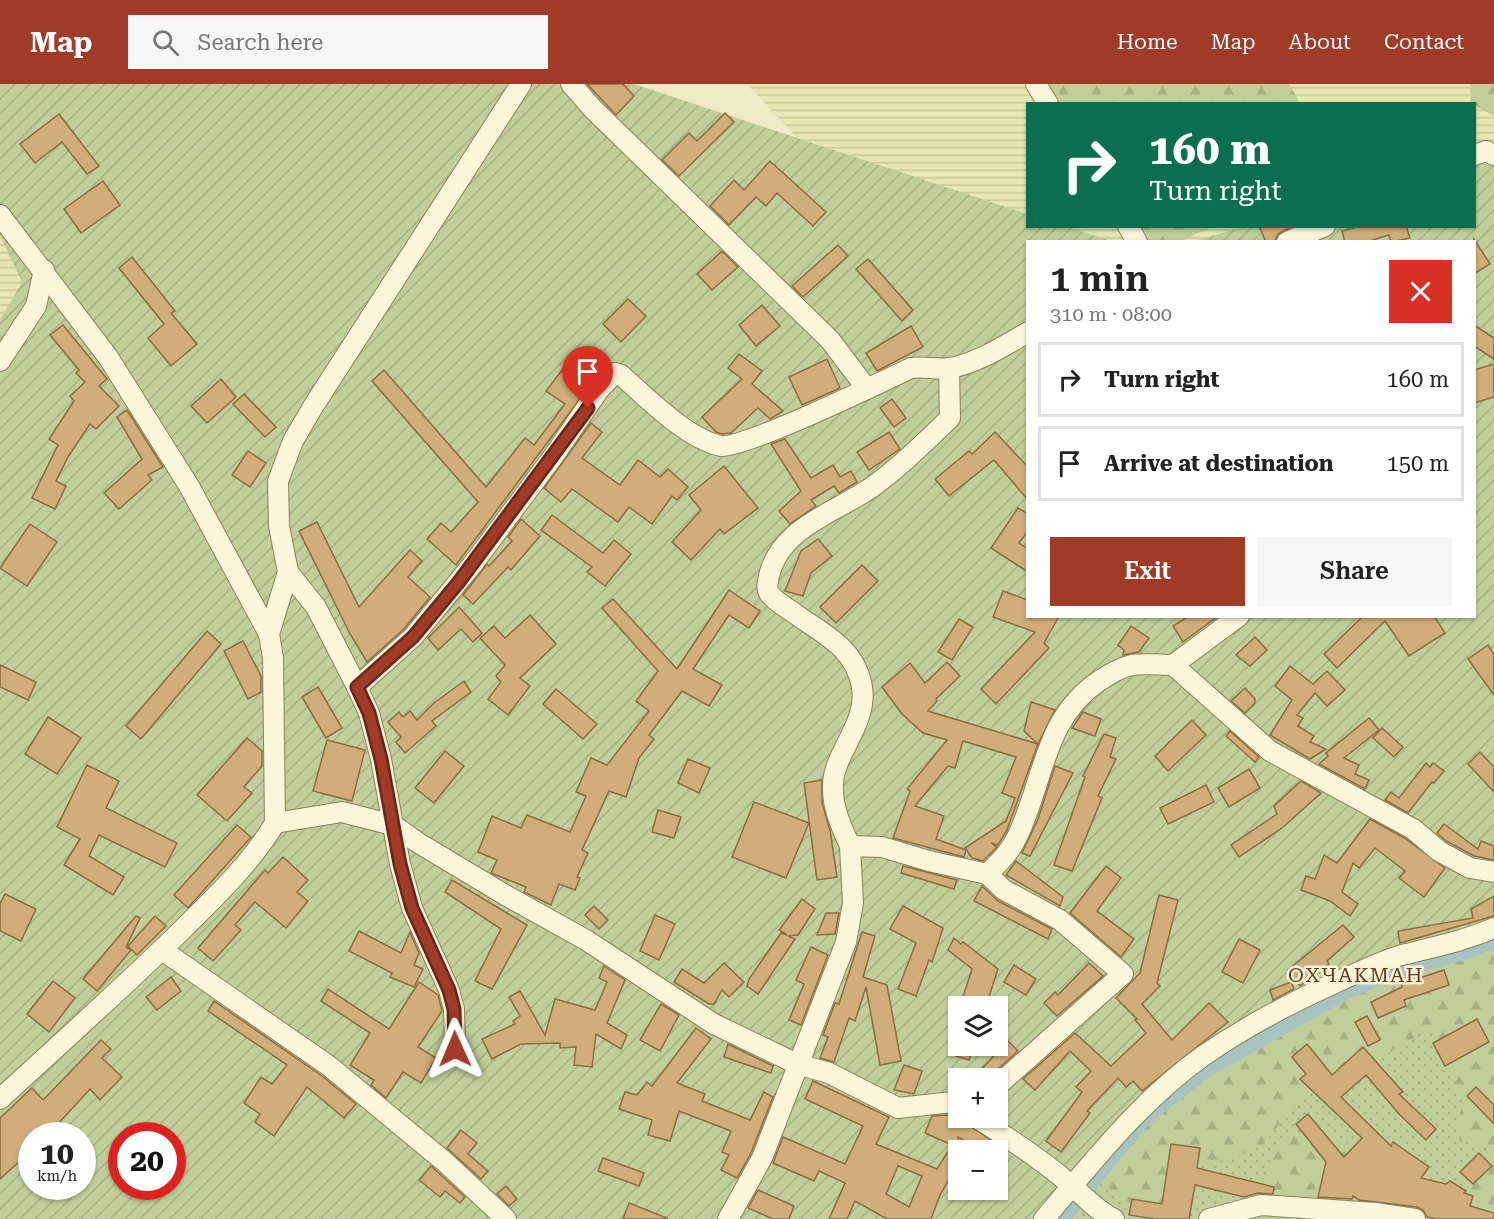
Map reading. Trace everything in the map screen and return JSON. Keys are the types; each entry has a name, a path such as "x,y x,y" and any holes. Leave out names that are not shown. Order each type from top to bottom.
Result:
{"street":[{"path":"455,1049 454,1009 449,990 412,908 400,864 372,725 357,687 316,607 288,572 279,526 278,481 293,441 320,395 521,84"},
{"path":"571,84 593,109 830,340 867,389"},
{"path":"1036,84 1047,102"},
{"path":"1476,154 1486,151 1494,155"},
{"path":"0,215 108,357 189,486 269,634 273,658 275,823 262,844 162,950 0,1099"},
{"path":"1292,240 1320,228"},
{"path":"0,361 36,306 44,270"},
{"path":"357,687 413,637 465,574 555,454 598,391 615,373 621,375 681,426 721,446 730,446 809,416 911,368 927,365 949,368 992,353 1026,334"},
{"path":"728,1219 762,1158 850,930 853,903 850,846 836,813 832,783 861,714 862,689 857,667 842,645 769,593 769,578 781,548 823,514 870,488 903,463 950,417 949,368"},
{"path":"269,634 288,572"},
{"path":"987,874 1007,854 1019,835 1052,738 1064,714 1082,692 1118,669 1134,665 1173,665 1236,618"},
{"path":"1173,665 1270,751 1413,829 1439,851 1470,868 1494,872"},
{"path":"275,823 342,812 393,825 497,890 586,940 714,1024 797,1064 829,1073 898,1107 948,1102"},
{"path":"850,846 882,847 929,861 987,874 1004,890 1060,920 1123,974 1008,1076"},
{"path":"1044,1219 1075,1189 1099,1153 1170,1084 1202,1057 1254,1024 1339,981 1400,956 1450,944 1494,928"},
{"path":"162,950 328,1066 445,1162 507,1219"},
{"path":"991,1128 1075,1189 1106,1216"},
{"path":"1209,1219 1261,1205 1375,1213 1415,1219"}],"green space":[{"path":"0,84 634,84 1026,214 1026,228 1070,228 1109,240 1026,240 1026,618 1476,618 1476,240 1198,240 1240,228 1476,228 1476,156 1494,153 1494,940 1467,951 1385,974 1341,994 1205,1070 1141,1121 1062,1219 0,1219 0,320 22,282 0,236"},
{"path":"747,84 1494,84 1494,214 1476,202 1476,102 1026,102 1026,228 1275,228 1238,240 1026,240 1026,246 977,333"},
{"path":"1046,84 1289,84 1299,102 1057,102"},
{"path":"1470,84 1494,84 1494,116 1476,106 1476,102 1471,102"},
{"path":"1135,228 1209,228 1183,240 1142,240"},
{"path":"0,236 22,282 0,320"},
{"path":"1494,940 1494,1219 1062,1219 1141,1121 1467,951"},
{"path":"1494,940 1494,1219 1462,1208 1472,1171 1492,1149 1459,1141 1462,1097 1433,1026 1387,1054 1305,1094 1263,1144 1234,1158 1184,1170 1172,1208 1142,1211 1095,1179 1141,1121 1205,1070 1341,994 1385,974 1467,951"},
{"path":"1335,1133 1359,1153 1331,1200 1303,1202 1260,1192 1266,1165 1287,1136"}],"building":[{"path":"587,84 623,84 634,96 616,115"},
{"path":"725,113 734,122 679,176 662,160 689,133 697,141"},
{"path":"59,114 99,166 87,174 62,142 35,163 20,144"},
{"path":"770,161 826,212 813,226 777,193 766,206 756,197 729,225 710,206 734,180 744,190"},
{"path":"103,181 120,205 81,233 64,209"},
{"path":"1260,228 1289,228 1278,234 1275,240 1265,240"},
{"path":"1353,228 1407,228 1410,238 1390,240 1389,235 1373,240 1344,240 1342,231"},
{"path":"1476,242 1490,264 1476,273"},
{"path":"838,245 848,256 803,297 792,286"},
{"path":"722,251 738,267 712,290 697,274"},
{"path":"132,257 175,311 171,313 197,344 171,366 148,338 164,324 119,268"},
{"path":"868,259 913,310 902,321 856,269"},
{"path":"628,299 646,316 621,342 603,324"},
{"path":"762,305 780,326 756,346 739,325"},
{"path":"63,325 107,379 99,386 119,406 96,429 90,424 68,457 56,481 66,486 55,509 32,498 58,445 49,439 74,401 70,396 85,382 76,373 79,370 50,335"},
{"path":"911,326 923,347 877,371 866,353"},
{"path":"1476,326 1494,338 1494,359 1476,347"},
{"path":"575,353 600,372 456,565 427,539 441,523 451,532 478,502 372,381 384,370 486,487 525,438 534,445 565,404 546,391"},
{"path":"739,354 762,371 752,384 783,411 770,419 758,408 731,433 722,434 716,432 702,417 742,379 728,368"},
{"path":"827,359 840,388 802,405 789,377"},
{"path":"1494,364 1494,397 1476,402 1476,369"},
{"path":"221,379 236,397 207,423 191,406"},
{"path":"244,394 276,427 265,437 233,404"},
{"path":"892,399 906,418 894,427 880,408"},
{"path":"127,410 163,467 148,475 152,480 119,509 104,493 142,459 117,417"},
{"path":"591,423 602,432 582,458 620,485 638,460 660,477 668,469 688,487 677,500 672,496 652,524 629,507 618,522 572,489 561,502 544,488"},
{"path":"889,432 900,449 869,470 857,452"},
{"path":"995,432 1026,465 1026,498 994,460 949,496 935,479 969,451 972,454"},
{"path":"785,439 811,478 833,465 840,477 851,471 857,482 839,493 834,486 811,500 816,506 790,524 779,511 801,491 771,444"},
{"path":"248,451 266,463 250,487 232,475"},
{"path":"724,466 758,508 724,534 720,529 691,560 672,542 701,510 689,495"},
{"path":"1018,508 1026,513 1026,534 1019,543 1026,548 1026,571 991,548"},
{"path":"552,515 603,553 614,540 631,554 605,586 587,572 592,567 541,530"},
{"path":"521,519 540,536 511,570 508,567 473,604 463,595 487,564 489,566 512,541 508,537"},
{"path":"317,522 359,607 410,550 422,561 408,577 430,597 404,629 367,662 350,634 299,531"},
{"path":"30,524 57,542 27,586 0,568"},
{"path":"818,539 832,556 811,573 803,596 785,591 801,551"},
{"path":"862,565 878,581 836,623 820,607"},
{"path":"729,590 760,611 749,628 729,615 693,669 722,685 709,706 682,691 649,735 654,739 639,758 626,797 609,791 582,850 588,853 577,877 580,878 575,890 559,884 551,905 524,892 526,887 491,873 497,860 478,852 492,816 521,828 527,815 570,832 586,796 576,792 591,758 607,765 649,711 636,701 658,671 602,608 613,599 677,669"},
{"path":"1003,591 1026,599 1026,618 1058,618 1044,643 1049,648 996,704 981,689 1035,632 993,617"},
{"path":"459,607 482,633 473,642 461,629 438,650 428,638"},
{"path":"530,615 556,644 520,678 530,686 508,715 488,699 501,682 496,676 505,665 480,638 494,626 505,638"},
{"path":"1186,618 1215,618 1183,642 1173,626"},
{"path":"1361,618 1435,618 1445,633 1409,656 1385,621 1337,668 1324,654"},
{"path":"959,619 973,627 952,660 938,652"},
{"path":"1131,626 1149,638 1139,652 1123,655 1124,650 1118,645"},
{"path":"207,631 221,644 141,739 126,726"},
{"path":"1255,637 1267,650 1250,666 1236,655"},
{"path":"243,641 261,676 261,692 248,699 224,651"},
{"path":"1488,645 1494,655 1494,695 1468,659"},
{"path":"947,662 960,676 936,699 937,701 928,711 1038,744 1007,830 998,845 991,843 997,847 983,861 972,858 965,848 1006,821 1015,798 1002,793 1016,757 963,741 955,768 948,766 915,806 944,816 936,839 966,850 964,857 893,838 910,791 907,789 947,740 923,733 902,714 882,687 910,663 925,683"},
{"path":"0,665 36,682 28,700 0,687"},
{"path":"1290,666 1313,684 1327,671 1345,690 1327,706 1315,693 1297,715 1303,718 1298,726 1314,736 1310,742 1326,749 1310,759 1270,735 1292,700 1275,686"},
{"path":"464,681 471,692 432,721 436,726 405,753 396,742 401,737 388,722 399,712 403,717 410,711 417,720 434,703"},
{"path":"318,687 342,728 326,738 302,697"},
{"path":"1245,688 1255,699 1255,703 1245,713 1231,701"},
{"path":"556,689 597,724 583,739 543,704"},
{"path":"1031,702 1055,710 1038,744 1024,731"},
{"path":"1083,712 1101,719 1095,736 1072,728"},
{"path":"48,717 81,738 57,774 25,754"},
{"path":"1369,718 1379,730 1344,758 1359,765 1355,774 1369,780 1365,789 1319,764 1328,756 1326,753"},
{"path":"1192,720 1206,735 1168,771 1155,756"},
{"path":"1382,728 1403,747 1394,757 1373,738"},
{"path":"1230,731 1259,757 1255,762 1226,736"},
{"path":"1104,734 1116,738 1110,757 1116,759 1098,796 1102,798 1072,871 1054,865 1085,777 1083,776"},
{"path":"247,738 262,751 262,766 244,787 252,793 227,821 197,795"},
{"path":"327,740 365,750 352,801 313,791"},
{"path":"445,751 464,766 434,803 415,788"},
{"path":"1480,752 1494,767 1494,792 1468,764"},
{"path":"688,759 710,768 699,793 678,783"},
{"path":"1426,763 1430,767 1433,763 1444,771 1434,783 1432,782 1408,813 1385,800 1391,792 1399,798"},
{"path":"87,765 119,781 106,808 177,843 165,867 99,835 89,856 124,877 113,895 64,865 80,839 57,827"},
{"path":"1055,766 1073,773 1030,856 1022,853 1038,819"},
{"path":"1249,769 1260,788 1229,807 1218,788"},
{"path":"822,780 822,803 830,830 837,877 817,880 804,783"},
{"path":"1301,781 1321,793 1282,828 1239,857 1231,845 1277,814 1274,806"},
{"path":"1206,785 1214,802 1168,824 1160,808"},
{"path":"754,802 809,823 786,878 732,857"},
{"path":"658,810 681,817 674,838 652,832"},
{"path":"1370,819 1406,839 1445,868 1424,897 1399,878 1405,871 1375,848 1359,868 1353,863 1342,892 1358,904 1350,916 1330,901 1301,890 1306,876 1315,879 1324,855 1337,863"},
{"path":"1444,824 1478,849 1481,841 1494,846 1494,860 1474,856 1446,841 1437,833"},
{"path":"237,825 251,837 188,908 174,895"},
{"path":"283,857 308,880 297,892 308,901 286,928 255,902 235,925 241,930 213,961 198,948 265,870 268,873"},
{"path":"1016,861 1063,897 1060,906 1006,875"},
{"path":"903,866 957,880 954,889 901,873"},
{"path":"1106,866 1121,878 1097,911 1134,939 1121,957 1070,913"},
{"path":"452,880 527,925 492,989 475,981 501,929 445,892"},
{"path":"982,886 998,901 1052,929 1048,939 974,901"},
{"path":"5,894 36,909 21,941 0,931 0,904"},
{"path":"1159,895 1178,900 1157,983 1160,986 1142,1004 1172,1040 1209,1003 1228,1022 1142,1091 1133,1081 1126,1087 1118,1078 1087,1111 1090,1113 1061,1152 1046,1141 1082,1092 1076,1087 1091,1071 1070,1051 1035,1090 1023,1079 1075,1033 1111,1066 1146,1033 1135,1020 1137,1019 1116,998 1140,973"},
{"path":"1494,896 1494,916 1400,943 1398,931 1473,918 1471,909"},
{"path":"802,899 815,909 798,935 788,936 795,939 758,994 747,986 749,979 781,933 787,935 779,930"},
{"path":"594,906 608,920 599,929 585,915"},
{"path":"903,906 943,928 932,962 929,960 916,996 898,989 916,943 890,929"},
{"path":"826,913 839,913 835,934 817,935"},
{"path":"655,915 675,924 659,960 640,951"},
{"path":"136,916 140,918 126,947 131,950 97,991 83,979"},
{"path":"155,916 166,926 137,955 128,946"},
{"path":"1343,925 1354,937 1327,961 1329,964 1300,986 1288,970"},
{"path":"359,931 401,953 410,932 419,953 414,965 423,969 414,987 390,977 392,973 349,951"},
{"path":"862,932 875,936 863,977 887,985 901,1061 880,1065 866,987 855,1021 849,1018 834,1062 820,1058 828,1037 823,1035 835,1003 839,1004"},
{"path":"954,938 961,944 963,942 998,969 989,996 963,996 972,969 948,950"},
{"path":"1239,939 1260,950 1243,983 1222,972"},
{"path":"811,947 828,955 801,1025 789,1020 804,984 796,980"},
{"path":"724,963 744,982 729,997 722,990 714,1004 709,1004 674,982 682,969 704,983"},
{"path":"1089,963 1103,976 1057,1016 1044,1003 1055,992 1058,995"},
{"path":"1014,965 1036,979 1026,995 1004,982"},
{"path":"604,966 625,980 607,1023 627,1035 621,1049 596,1034 592,1067 574,1065 576,1047 560,1048 560,1043 521,1044 492,1059 482,1039 515,1024 513,1021 520,1016 509,997 520,991 545,1035 555,999 595,1010 607,982 599,978"},
{"path":"1444,970 1449,985 1404,1000 1406,1006 1378,1018 1371,1002 1402,987 1401,984"},
{"path":"171,977 181,991 157,1010 146,997"},
{"path":"53,981 75,998 49,1032 27,1014"},
{"path":"419,982 438,995 442,1011 418,1047 436,1058 421,1083 403,1072 386,1098 371,1085 374,1080 350,1065 370,1033 321,1001 328,989 389,1029"},
{"path":"1291,982 1294,989 1273,1000 1270,990"},
{"path":"214,1001 322,1076 356,1104 344,1118 307,1087 274,1136 255,1122 260,1114 244,1103 261,1077 272,1084 287,1065 208,1011"},
{"path":"661,1004 679,1015 660,1051 640,1040"},
{"path":"1367,1016 1380,1040 1368,1046 1355,1022"},
{"path":"1477,1019 1489,1042 1445,1066 1433,1043"},
{"path":"696,1028 711,1039 677,1083 705,1094 702,1101 750,1120 764,1092 773,1097 751,1153 737,1178 721,1170 729,1155 722,1152 731,1131 679,1111 670,1141 648,1135 652,1120 619,1109 625,1092 637,1095 647,1082 652,1086"},
{"path":"101,1040 111,1049 102,1058 122,1077 100,1100 90,1089 60,1122 18,1122 18,1163 0,1179 0,1118 32,1088 43,1100"},
{"path":"1008,1041 1018,1051 999,1068 982,1068 994,1056 1008,1056"},
{"path":"728,1044 773,1066 771,1073 724,1057"},
{"path":"1307,1044 1332,1075 1363,1047 1403,1092 1399,1094 1436,1129 1426,1140 1399,1114 1366,1075 1341,1097 1391,1146 1393,1142 1429,1167 1421,1178 1446,1184 1450,1181 1466,1191 1464,1193 1473,1196 1470,1206 1494,1213 1494,1219 1436,1219 1427,1217 1423,1210 1417,1207 1359,1200 1353,1196 1352,1199 1318,1197 1326,1162 1296,1124 1308,1114 1344,1157 1362,1138 1300,1079 1306,1074 1292,1057"},
{"path":"956,1056 970,1056 969,1060"},
{"path":"904,1065 922,1071 914,1094 894,1090"},
{"path":"813,1081 889,1117 876,1144 937,1169 948,1151 948,1181 931,1219 887,1219 855,1201 847,1219 829,1219 845,1183 819,1171 814,1181 773,1163 783,1137 845,1164 863,1126 805,1099","holes":["898,1166 922,1176 909,1207 886,1194"]},
{"path":"1476,1087 1494,1105 1494,1124 1467,1096"},
{"path":"947,1115 948,1128 973,1128 991,1140 963,1140 958,1137 958,1140 948,1140 948,1143 925,1133 932,1116"},
{"path":"461,1130 477,1143 468,1154 488,1171 481,1179 447,1148"},
{"path":"1171,1144 1200,1148 1197,1168 1274,1187 1273,1194 1258,1193 1244,1197 1195,1185 1189,1219 1154,1219 1129,1215 1132,1199 1162,1204"},
{"path":"1479,1153 1492,1166 1473,1184 1460,1172"},
{"path":"603,1158 644,1173 639,1186 598,1171"},
{"path":"431,1166 465,1197 460,1203 445,1191 440,1197 419,1180"},
{"path":"506,1186 517,1199 509,1206 497,1194"},
{"path":"758,1190 794,1206 789,1219 773,1219 748,1208"},
{"path":"629,1203 667,1218 667,1219 623,1219"}],"waterway":[{"path":"1062,1219 1141,1121 1205,1070 1341,994 1385,974 1467,951 1494,940"}],"district":[{"name":"ОХЧАКМАН","path":"1356,975"}],"route":[{"path":"455,1049 454,1009 449,990 412,908 400,864 381,759 369,713 357,687 413,637 458,583 588,408"}]}
